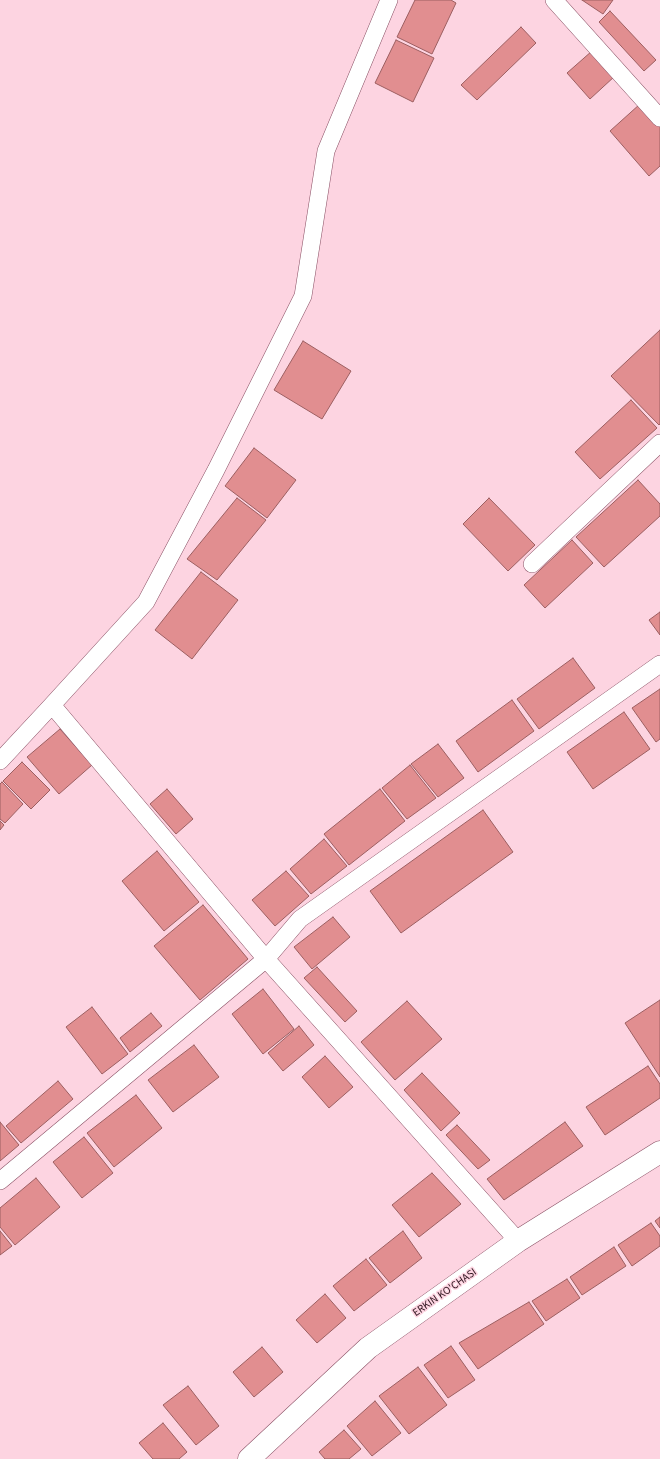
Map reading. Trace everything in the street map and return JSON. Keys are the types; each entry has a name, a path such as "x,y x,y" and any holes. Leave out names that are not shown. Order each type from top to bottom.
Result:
{"main road":[{"name":"ERKIN KO'CHASI","path":"249,1459 368,1348 518,1241 660,1152"}],"street":[{"path":"0,761 146,602 216,470 303,296 326,151 389,0"},
{"path":"554,0 660,118"},
{"path":"532,564 660,443"},
{"path":"0,1181 266,959 300,919 660,664"},
{"path":"52,705 266,959 518,1241"}],"building":[{"path":"415,0 451,0 456,3 432,54 397,37"},
{"path":"582,0 613,0 603,14"},
{"path":"610,11 656,60 644,71 599,22"},
{"path":"521,27 536,43 477,100 461,85"},
{"path":"396,40 434,58 413,102 375,83"},
{"path":"592,51 615,76 590,99 567,73"},
{"path":"640,104 660,127 660,166 649,176 610,131"},
{"path":"660,330 660,424 659,425 611,376"},
{"path":"303,341 351,371 322,419 274,390"},
{"path":"631,400 657,428 600,479 575,452"},
{"path":"254,448 296,480 267,518 225,486"},
{"path":"638,480 660,504 660,516 604,567 576,537"},
{"path":"237,498 266,520 217,580 187,559"},
{"path":"489,498 535,545 508,571 463,524"},
{"path":"572,540 593,563 545,608 524,585"},
{"path":"201,572 238,600 192,659 155,630"},
{"path":"660,612 660,635 649,620"},
{"path":"573,658 595,688 539,729 517,699"},
{"path":"660,689 660,739 656,742 632,708"},
{"path":"512,700 534,731 478,772 456,741"},
{"path":"624,712 650,749 593,789 567,752"},
{"path":"60,729 92,765 59,794 27,757"},
{"path":"438,744 464,778 438,797 411,764"},
{"path":"22,762 50,790 31,809 3,781"},
{"path":"410,765 436,798 407,819 382,788"},
{"path":"2,782 23,804 5,823 0,819 0,784"},
{"path":"167,789 193,819 176,834 150,804"},
{"path":"380,789 405,821 349,865 324,834"},
{"path":"483,810 513,852 401,933 370,891"},
{"path":"0,821 4,825 0,830"},
{"path":"324,839 347,866 311,894 290,869"},
{"path":"157,851 199,902 164,931 122,881"},
{"path":"286,871 309,896 275,926 252,900"},
{"path":"203,905 248,959 200,1000 154,946"},
{"path":"333,917 350,937 312,969 294,947"},
{"path":"317,967 357,1011 345,1022 304,978"},
{"path":"263,989 294,1029 263,1054 232,1014"},
{"path":"660,1000 660,1077 625,1023"},
{"path":"407,1001 442,1039 395,1080 361,1042"},
{"path":"92,1007 128,1054 102,1074 66,1027"},
{"path":"151,1013 162,1026 130,1052 120,1038"},
{"path":"299,1026 314,1045 283,1071 268,1053"},
{"path":"194,1045 219,1077 173,1112 148,1080"},
{"path":"325,1056 353,1087 329,1108 302,1077"},
{"path":"648,1066 660,1084 660,1098 605,1135 586,1107"},
{"path":"422,1073 460,1113 441,1131 404,1090"},
{"path":"58,1081 73,1099 21,1143 6,1126"},
{"path":"136,1095 162,1128 114,1167 87,1133"},
{"path":"0,1122 19,1145 0,1161"},
{"path":"565,1122 583,1146 504,1200 487,1179"},
{"path":"457,1125 490,1160 478,1169 446,1135"},
{"path":"84,1137 113,1173 82,1198 53,1162"},
{"path":"432,1173 461,1204 419,1237 392,1205"},
{"path":"36,1178 60,1207 15,1245 0,1227 0,1208"},
{"path":"660,1217 660,1228 655,1221"},
{"path":"651,1223 660,1236 660,1246 632,1266 618,1245"},
{"path":"0,1231 12,1246 0,1255"},
{"path":"403,1231 422,1258 390,1283 369,1258"},
{"path":"614,1247 626,1266 582,1295 570,1277"},
{"path":"366,1259 387,1285 354,1311 333,1286"},
{"path":"567,1279 580,1298 546,1321 532,1301"},
{"path":"325,1294 346,1318 317,1343 296,1320"},
{"path":"529,1302 544,1324 478,1369 459,1343"},
{"path":"451,1346 475,1380 448,1398 424,1365"},
{"path":"262,1347 283,1372 254,1397 233,1372"},
{"path":"418,1367 447,1405 409,1434 379,1396"},
{"path":"188,1386 219,1426 196,1445 163,1405"},
{"path":"375,1401 401,1433 372,1456 347,1426"},
{"path":"163,1423 187,1452 179,1459 153,1459 139,1443"},
{"path":"344,1430 361,1449 349,1459 325,1459 319,1452"}]}
